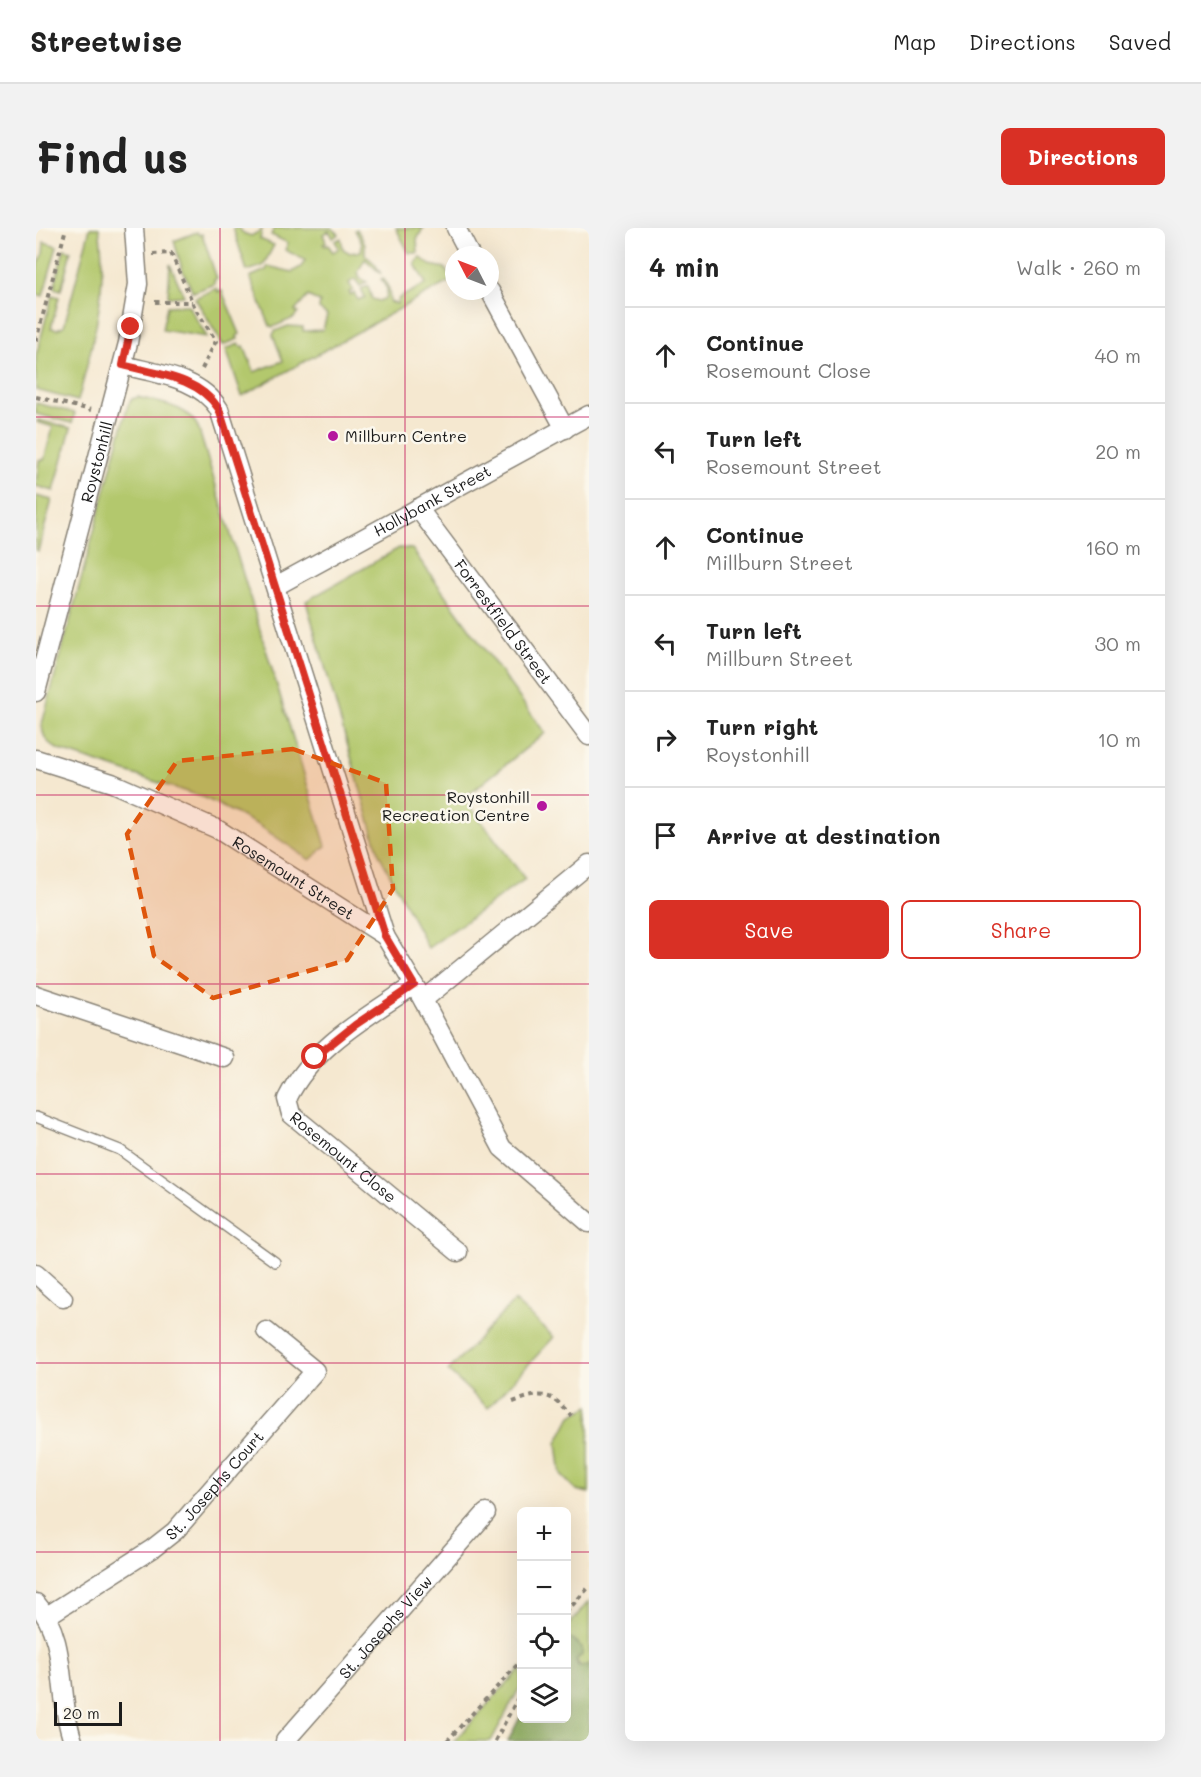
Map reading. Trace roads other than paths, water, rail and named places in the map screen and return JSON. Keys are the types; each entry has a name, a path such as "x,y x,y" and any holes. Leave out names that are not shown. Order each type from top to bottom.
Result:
{"street":[{"name":"Roystonhill","path":"36,692 123,365 136,302 138,255 134,228"},
{"path":"456,228 465,246"},
{"path":"495,300 565,429"},
{"path":"123,365 194,385 208,394 219,409 385,936"},
{"name":"Hollybank Street","path":"276,586 589,415"},
{"name":"Forrestfield Street","path":"418,508 589,736"},
{"name":"Rosemount Street","path":"36,759 112,783 217,829 385,936 419,992 502,1149 589,1223"},
{"name":"Rosemount Close","path":"458,1252 291,1114 287,1099 297,1079 315,1057 355,1025 419,992 589,864"},
{"path":"36,995 225,1058"},
{"path":"36,1274 63,1298"},
{"name":"St. Josephs Court","path":"41,1609 152,1549 176,1530 315,1371 266,1331"},
{"name":"St. Josephs View","path":"285,1741 486,1512"},
{"path":"41,1609 55,1634 73,1741"}],"lane":[{"path":"36,1117 120,1150 275,1262"}],"place":[{"name":"Millburn Centre","path":"333,436"},
{"name":"Roystonhill Recreation Centre","path":"542,806"}]}
